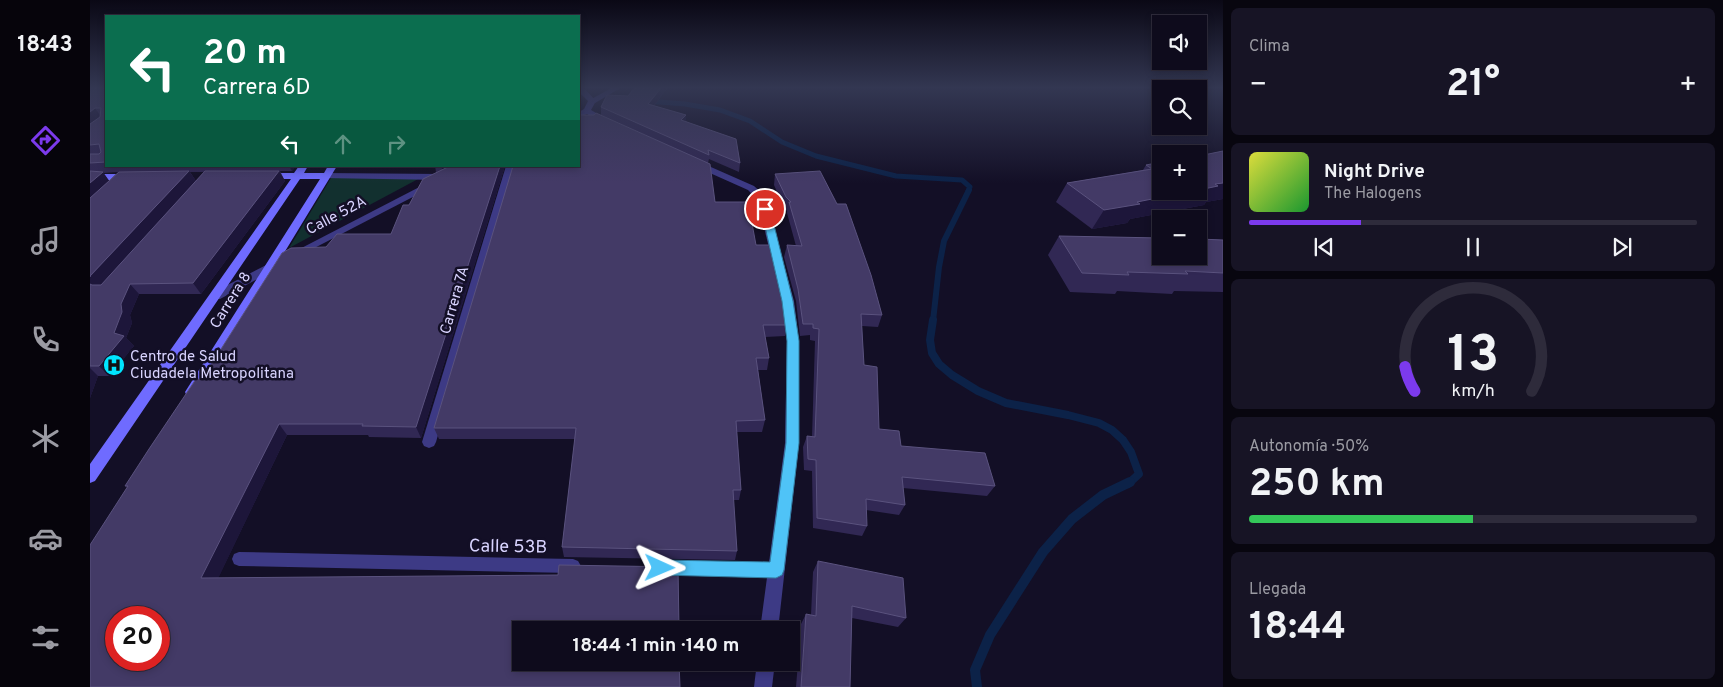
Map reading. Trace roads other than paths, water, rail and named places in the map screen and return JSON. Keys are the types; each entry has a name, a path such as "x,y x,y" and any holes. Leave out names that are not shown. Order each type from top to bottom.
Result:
{"street":[{"path":"598,119 615,127"},
{"path":"686,158 751,188 762,198 788,301 793,341 792,443 771,621"},
{"name":"Carrera 8","path":"90,476 95,462 216,296 303,167"},
{"name":"Carrera 8","path":"186,403 332,167"},
{"name":"Carrera 7A","path":"429,442 511,167"},
{"name":"Calle 52A","path":"216,296 381,208 448,175 326,176"},
{"path":"110,189 123,176"},
{"path":"90,177 142,176"},
{"path":"258,176 326,176"},
{"path":"763,687 765,671"}],"lane":[{"name":"Calle 53B","path":"239,559 583,566"},
{"path":"651,568 776,570"}],"waterway":[{"path":"745,119 782,142 816,156 896,176 962,180 970,187 968,191"},
{"path":"933,321 944,241 969,190"},
{"path":"933,320 930,340 932,353 939,364 952,375 978,391 1006,403 1068,415 1099,423 1112,430 1123,440 1131,452 1139,474 1128,484"},
{"path":"977,687 975,670 990,635 1043,552 1072,519 1103,495 1130,482"}],"place":[{"name":"Centro de Salud Ciudadela Metropolitana","path":"114,365"}]}
